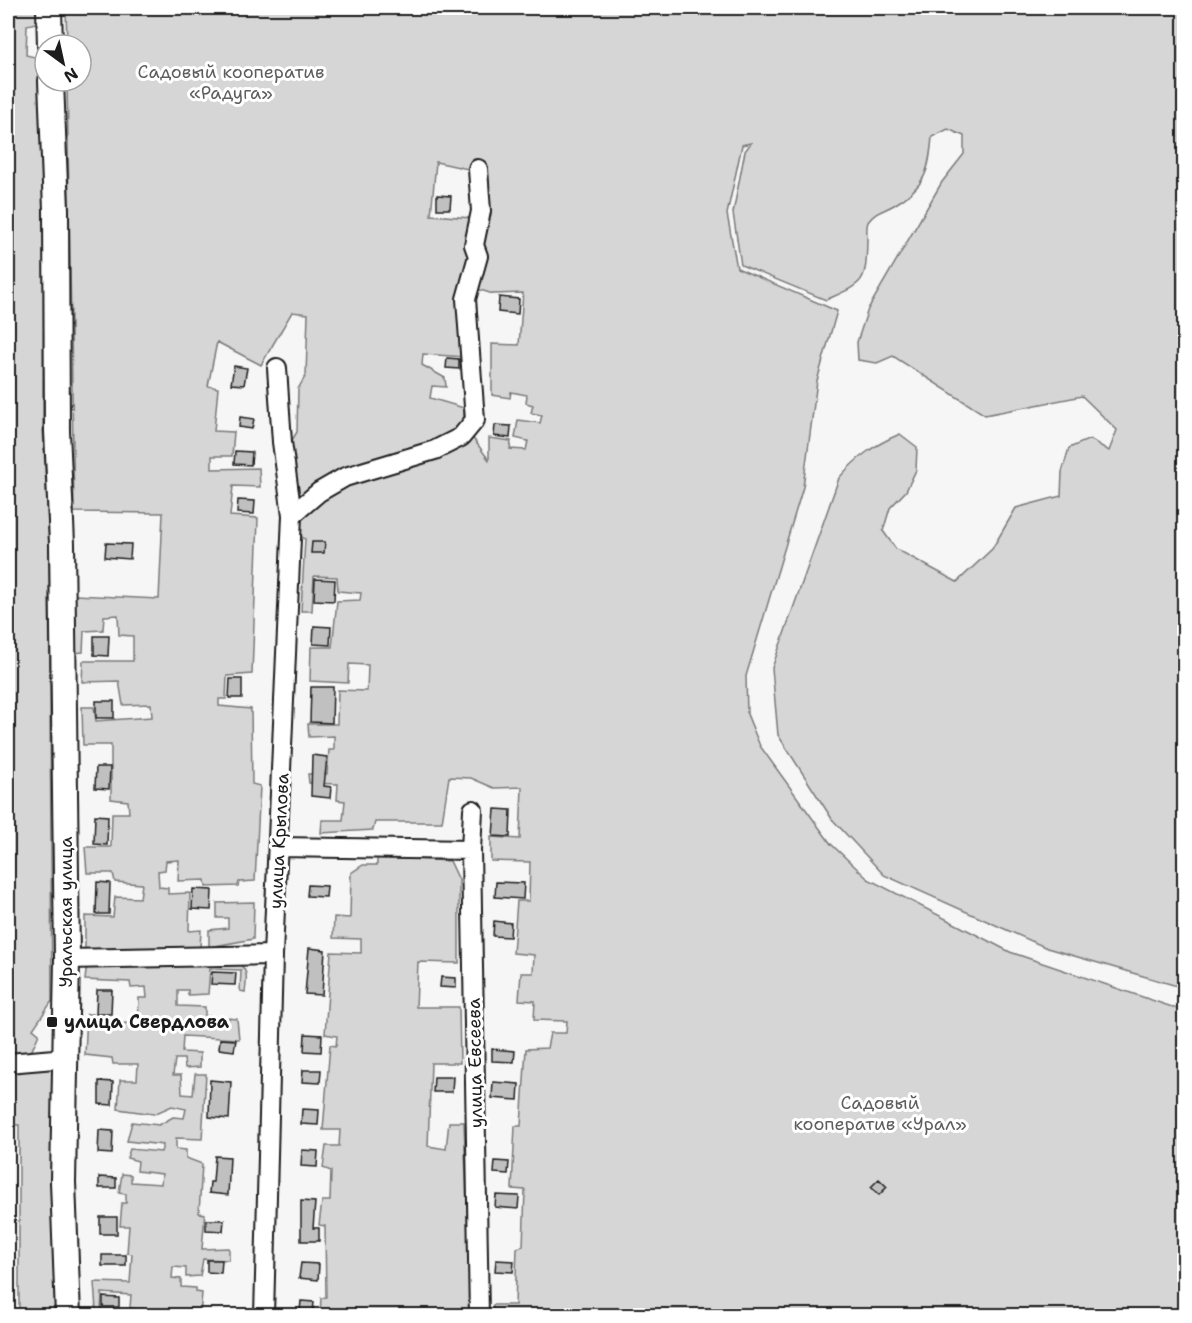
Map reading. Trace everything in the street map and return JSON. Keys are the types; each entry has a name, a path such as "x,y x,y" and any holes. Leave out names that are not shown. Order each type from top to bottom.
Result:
{"main road":[{"path":"49,8 50,33"},
{"name":"Уральская улица","path":"51,93 62,544 67,959 63,1182 68,1316"}],"street":[{"path":"292,515 319,492 345,477 435,450 461,437 475,420 466,299 478,256 474,246 481,211 478,169"},
{"name":"улица Крылова","path":"264,1316 273,954 292,515 282,442 277,368"},
{"name":"улица Евсеева","path":"473,810 471,850 479,1316"},
{"path":"279,847 471,850"},
{"path":"67,959 273,954"},
{"path":"8,1063 66,1058"}],"green space":[{"path":"8,8 40,8 40,22 27,25 26,55 33,57 33,93 40,93 44,210 43,428 49,544 52,1001 33,1029 39,1034 31,1052 8,1055"},
{"path":"66,8 1184,8 1184,988 1047,948 884,875 832,819 778,735 772,668 839,478 852,464 874,447 900,434 917,447 916,470 906,491 890,508 883,531 896,549 957,582 992,549 1016,508 1061,496 1062,472 1069,448 1090,439 1109,451 1117,430 1082,396 985,415 893,356 877,363 858,360 857,342 868,309 942,182 964,154 964,136 948,129 932,137 927,168 919,184 905,198 877,213 868,222 866,265 861,280 849,289 826,300 741,265 733,213 745,151 751,143 742,145 727,214 737,268 837,311 817,381 803,487 746,676 747,714 760,746 831,844 868,879 1010,952 1184,1011 1184,1315 493,1315 493,1305 515,1305 517,1248 523,1246 525,1190 512,1189 515,1126 521,1126 526,1049 547,1048 550,1033 566,1033 567,1021 534,1020 535,1001 519,1000 521,973 533,973 534,955 513,953 517,901 529,901 530,862 491,861 491,837 520,839 522,787 494,788 471,778 449,777 442,822 375,822 373,830 321,833 322,820 343,820 345,801 337,800 338,784 309,783 308,774 327,774 329,750 334,750 334,736 309,737 308,724 337,724 338,690 367,691 368,665 349,664 348,683 310,681 311,647 332,647 337,601 360,600 361,593 338,591 337,577 314,576 312,611 301,611 305,539 297,534 289,445 297,432 298,389 306,375 308,314 292,312 261,365 217,342 208,386 218,388 214,431 234,432 232,456 212,456 212,469 259,468 260,487 233,486 230,516 258,518 252,674 227,676 226,699 219,699 219,706 251,709 252,784 260,786 255,881 239,882 238,886 206,887 205,880 178,881 179,860 166,861 165,870 158,871 159,887 168,888 168,894 190,893 189,931 201,930 200,948 85,949 85,916 113,917 115,897 140,898 142,884 115,882 113,873 87,873 85,847 111,847 112,813 129,813 128,801 111,799 111,745 83,745 82,707 94,707 96,721 152,717 151,704 123,705 119,681 82,682 83,661 133,661 133,636 119,635 118,615 104,616 103,630 84,631 83,652 74,653 75,595 159,599 163,513 74,512 67,93 93,93 93,33 67,33","holes":["436,162 468,169 480,165 477,289 493,294 523,293 519,345 492,344 492,395 510,398 511,392 527,395 526,403 533,405 531,413 542,415 540,423 518,420 515,438 528,441 526,450 510,449 511,441 489,438 489,460 464,426 464,408 430,398 432,386 446,387 445,378 422,365 423,354 465,357 472,257 472,218 431,215"]},
{"path":"377,857 450,861 459,880 459,963 418,962 416,1007 459,1007 460,1063 431,1063 428,1146 446,1149 449,1122 464,1122 471,1315 320,1315 321,1298 326,1297 325,1226 319,1225 322,1201 330,1201 331,1171 323,1168 326,1146 339,1146 340,1130 323,1130 330,1045 336,1046 337,1036 325,1034 331,952 361,953 361,939 333,938 334,917 350,918 351,873 363,865 377,865"},
{"path":"254,902 253,939 209,947 209,930 228,928 228,918 217,918 217,903"},
{"path":"235,961 245,970 245,992 240,991 241,970 210,969 208,994 188,995 188,990 178,990 178,1006 205,1007 205,1016 237,1019 239,1039 183,1036 182,1052 200,1053 200,1067 185,1068 184,1059 175,1059 173,1075 181,1075 182,1094 193,1095 195,1074 206,1074 202,1139 176,1138 176,1149 186,1150 186,1158 202,1164 199,1213 205,1214 202,1249 229,1248 229,1260 203,1259 200,1276 186,1277 186,1268 173,1267 172,1278 181,1279 181,1287 196,1288 196,1292 202,1293 200,1315 158,1315 158,1311 130,1308 131,1295 102,1293 101,1311 96,1310 94,1282 130,1283 132,1254 127,1253 129,1226 120,1226 122,1203 126,1203 126,1194 119,1193 122,1174 131,1175 131,1182 161,1184 162,1174 137,1171 138,1161 127,1158 130,1149 161,1152 163,1145 127,1141 132,1122 159,1125 173,1117 184,1118 186,1109 172,1106 154,1114 118,1109 120,1080 137,1080 138,1064 113,1064 112,1058 85,1055 87,1014 93,1014 93,1024 138,1023 139,998 147,998 146,987 131,988 130,982 85,980 87,963"},
{"path":"53,1067 59,1315 19,1315 19,1125 8,1125 8,1070"}],"building":[{"path":"437,195 451,196 450,209 437,209"},
{"path":"499,297 519,299 518,314 498,312"},
{"path":"447,358 459,359 459,369 446,368"},
{"path":"234,366 247,368 244,385 231,384"},
{"path":"240,417 254,419 252,429 239,427"},
{"path":"495,425 511,426 510,438 494,436"},
{"path":"235,451 252,452 251,465 234,464"},
{"path":"238,500 255,501 254,514 237,513"},
{"path":"312,542 325,542 324,553 311,553"},
{"path":"106,543 131,544 130,559 105,557"},
{"path":"315,579 335,580 334,601 314,600"},
{"path":"314,626 331,627 330,645 313,644"},
{"path":"94,636 109,636 108,656 94,655"},
{"path":"230,679 242,679 242,698 229,698"},
{"path":"311,687 333,687 332,723 310,722"},
{"path":"96,701 114,701 114,718 96,718"},
{"path":"312,755 327,757 324,786 331,787 330,798 311,796"},
{"path":"96,767 110,767 109,789 95,788"},
{"path":"495,809 511,810 510,837 493,836"},
{"path":"95,815 108,816 107,845 94,844"},
{"path":"97,882 110,883 109,914 96,914"},
{"path":"496,882 524,883 523,899 495,897"},
{"path":"308,885 327,886 326,897 307,896"},
{"path":"193,889 212,890 211,910 192,909"},
{"path":"494,921 511,923 510,937 493,936"},
{"path":"309,948 325,950 322,995 305,994"},
{"path":"212,972 236,973 235,985 211,984"},
{"path":"441,977 456,978 456,988 440,987"},
{"path":"97,990 112,990 111,1014 96,1014"},
{"path":"305,1034 322,1035 321,1052 304,1051"},
{"path":"220,1039 236,1040 234,1051 219,1049"},
{"path":"492,1049 515,1051 514,1062 492,1061"},
{"path":"303,1070 321,1070 320,1083 302,1082"},
{"path":"434,1077 453,1077 452,1092 433,1092"},
{"path":"210,1080 231,1082 229,1119 209,1117"},
{"path":"99,1081 113,1082 112,1105 99,1104"},
{"path":"493,1082 519,1084 518,1100 492,1098"},
{"path":"302,1109 319,1110 318,1125 301,1124"},
{"path":"99,1130 113,1131 112,1154 98,1153"},
{"path":"302,1150 318,1151 317,1167 301,1166"},
{"path":"215,1156 230,1157 228,1195 209,1193 210,1182 213,1182"},
{"path":"495,1161 509,1162 508,1174 494,1173"},
{"path":"99,1177 116,1178 116,1188 99,1188"},
{"path":"879,1179 887,1187 879,1195 871,1187"},
{"path":"496,1195 519,1196 518,1209 495,1207"},
{"path":"301,1201 315,1202 313,1228 319,1228 319,1241 301,1241"},
{"path":"100,1217 117,1217 117,1234 100,1234"},
{"path":"206,1220 224,1220 223,1231 206,1230"},
{"path":"102,1255 126,1255 126,1266 102,1266"},
{"path":"207,1260 222,1260 221,1273 207,1272"},
{"path":"496,1260 514,1261 513,1272 495,1271"},
{"path":"301,1263 319,1264 318,1280 299,1278"},
{"path":"103,1297 119,1298 119,1307 103,1307"},
{"path":"301,1301 314,1302 313,1312 300,1311"}],"place":[{"name":"улица Свердлова","path":"52,1022"}],"park label":[{"name":"Садовый кооператив «Радуга»","path":"231,82"},
{"name":"Садовый кооператив «Урал»","path":"880,1113"}]}
